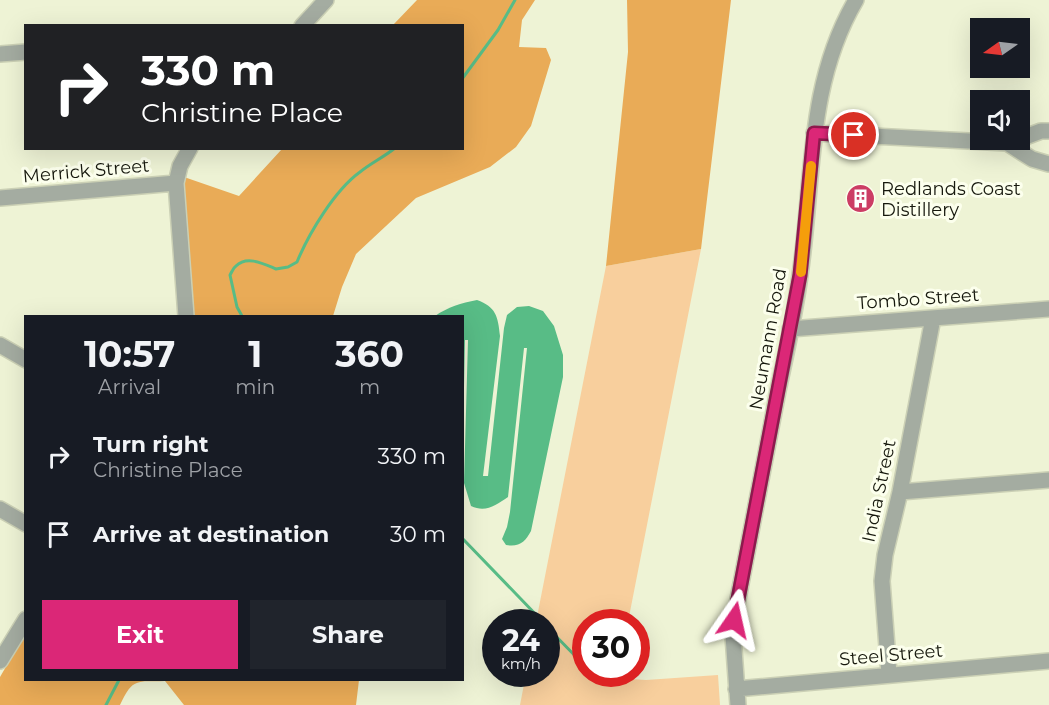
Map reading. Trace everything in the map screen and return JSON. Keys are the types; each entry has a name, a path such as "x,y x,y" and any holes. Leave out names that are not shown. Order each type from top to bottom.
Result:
{"street":[{"path":"304,24 326,0"},
{"name":"Neumann Road","path":"738,705 734,620 800,275 814,133 822,85 840,32 856,0"},
{"path":"0,54 24,52"},
{"path":"1030,135 1049,131"},
{"path":"814,133 970,138"},
{"path":"186,315 176,183 180,166 189,150"},
{"path":"1024,150 1032,159 1049,164"},
{"name":"Merrick Street","path":"0,198 176,183"},
{"name":"Tombo Street","path":"790,329 1049,309"},
{"name":"India Street","path":"889,674 882,581 885,555 900,492 933,318"},
{"path":"0,345 24,359"},
{"path":"900,492 1049,480"},
{"path":"0,509 24,523"},
{"path":"0,661 5,643 24,621"},
{"name":"Steel Street","path":"736,688 1049,661"}],"shaded area":[{"path":"417,0 535,0 522,20 519,47 546,48 551,60 531,126 516,147 490,167 416,198 356,254 333,315 193,315 182,184 184,177 239,196 281,150 464,150 464,24 394,24"},
{"path":"627,0 731,0 701,249 606,266 628,52"},
{"path":"701,249 631,609 572,609 572,687 650,687 650,680 718,675 720,705 520,705 523,687 560,687 560,609 539,609 606,266"},
{"path":"477,300 492,309 500,336 483,476 488,476 507,315 517,307 529,306 543,311 554,326 563,355 563,377 531,531 524,541 515,545 506,545 502,539 510,512 527,348 524,348 508,497 491,507 476,508 471,506 464,483 468,340 465,340 464,388 464,315 437,315 466,302"},
{"path":"24,636 24,681 148,681 133,685 120,705 0,705 0,677"},
{"path":"165,681 359,681 356,705 184,705"}],"waterway":[{"path":"464,76 498,30 515,0"},
{"path":"241,315 237,307 230,275 235,267 240,263 250,261 276,269 288,267 297,262 308,238 341,190 360,172 392,150"},
{"path":"464,540 530,609"},
{"path":"560,640 572,653"},
{"path":"106,705 118,681"}],"slow traffic":[{"path":"801,272 811,166"}],"place":[{"name":"Redlands Coast Distillery","path":"860,199"}],"route":[{"path":"734,620 800,275 814,133 854,135"}]}
